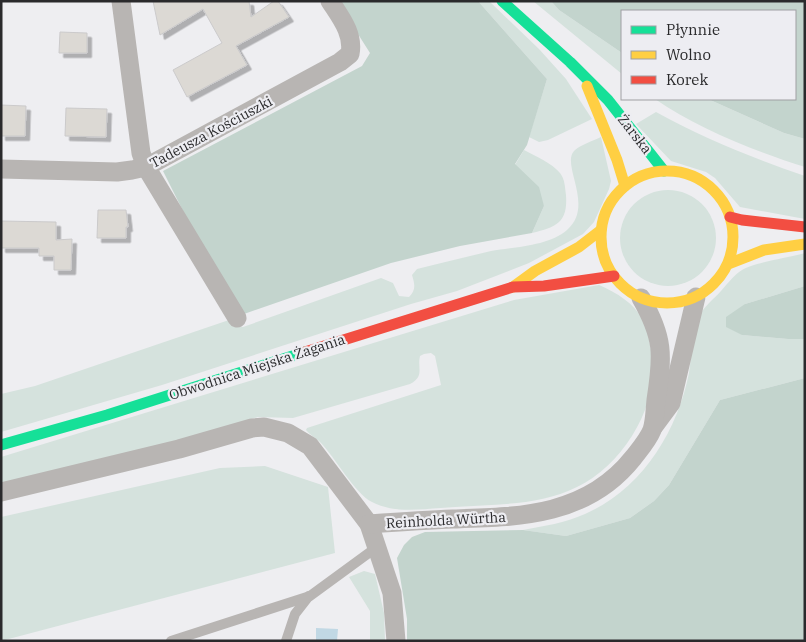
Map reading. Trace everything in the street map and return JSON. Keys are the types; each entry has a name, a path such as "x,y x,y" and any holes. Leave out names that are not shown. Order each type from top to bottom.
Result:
{"main road":[{"name":"Żarska","path":"502,1 570,62 608,100 664,171"},
{"name":"Żarska","path":"583,76 594,107 618,160 625,186"},
{"path":"664,171 698,178 712,188 723,201 730,216 734,232 733,248 728,264 715,283 696,296 683,301 668,303 654,302 641,298 622,285 614,276 603,254 601,230 609,206 625,186 637,178 650,173 664,171"},
{"path":"730,216 742,220 805,227"},
{"name":"Obwodnica Miejska Żagania","path":"512,287 538,269 578,249 595,238 601,230"},
{"path":"728,264 764,250 805,244"},
{"name":"Obwodnica Miejska Żagania","path":"1,445 107,415 512,287 544,286 601,276 614,276"}],"street":[{"path":"121,1 141,152 146,167 237,318"},
{"name":"Tadeusza Kościuszki","path":"1,169 117,172 146,167 340,62 350,54 352,43 345,24 330,1"},
{"path":"652,429 671,403 696,296"},
{"name":"Reinholda Würtha","path":"1,492 179,449 252,428 264,427 288,433 310,446 369,524 512,517 538,513 577,502 600,489 622,472 643,446 652,429 661,366 660,340 652,318 641,298"},
{"path":"369,524 392,594 396,641"}],"lane":[{"path":"286,641 295,614 310,596 377,547"},
{"path":"171,641 310,596"}],"shaded area":[{"path":"337,1 478,1 547,79 527,145 515,164 539,187 544,206 532,233 460,246 391,263 244,314 193,231 163,171 362,66 370,53"},
{"path":"478,1 489,1 539,49 566,79 592,119 548,140 539,142 529,137 547,79"},
{"path":"533,1 551,1 559,10 621,52 621,73"},
{"path":"551,1 805,1 805,139 784,133 710,100 796,100 796,10 621,10 621,52 559,10"},
{"path":"656,100 710,100 784,133 805,139 805,167 727,138 671,110"},
{"path":"656,112 729,147 805,176 805,219 740,207 715,178 706,172 671,161 636,124"},
{"path":"601,137 611,181 594,222 583,234 529,263 457,291 411,304 162,385 1,432 1,394 35,386 229,320 237,326 243,327 381,278 393,283 399,296 409,297 414,287 412,275 417,269 491,251 541,243 560,235 575,220 578,210 578,198 571,166 571,157 574,151 583,145"},
{"path":"524,150 557,169 562,175 566,195 565,212 559,222 554,226 532,233 544,206 515,165"},
{"path":"668,190 686,194 702,204 712,220 716,238 712,256 702,272 686,282 668,286 650,282 634,272 624,256 620,238 624,220 634,204 650,194"},
{"path":"805,253 805,286 745,304 742,335 805,339 805,378 720,400 669,485 654,501 630,518 566,536 523,530 547,526 585,514 624,490 654,456 676,416 689,373 694,330 703,310 734,277 747,267"},
{"path":"599,285 624,299 635,308 643,320 648,332 654,359 652,382 648,401 641,419 621,452 593,478 563,493 548,498 517,503 402,510 381,506 366,498 359,491 320,442 306,430 307,428 441,385 435,356 431,353 420,356 419,375 410,384 293,418 258,417 199,435 1,485 1,457 514,300"},
{"path":"805,286 805,339 742,335 726,327 726,317 745,304"},
{"path":"805,378 805,641 407,641 407,619 397,558 404,545 412,537 425,532 523,530 566,536 630,518 654,501 669,485 720,400"},
{"path":"265,466 328,487 335,553 1,641 1,517 220,468"},
{"path":"364,571 375,574 384,613 385,641 370,641 370,611 349,577"}],"water":[{"path":"316,628 338,629 337,641 316,641"}],"building":[{"path":"153,1 249,1 251,17 274,1 278,1 289,17 236,46 247,65 187,97 173,70 222,43 203,9 160,35"},
{"path":"60,32 87,33 87,53 59,53"},
{"path":"1,105 26,106 25,136 1,136"},
{"path":"66,108 107,109 106,137 65,136"},
{"path":"98,210 126,210 128,227 126,227 126,238 97,238"},
{"path":"1,221 56,222 56,240 72,239 71,270 54,270 54,256 39,256 39,248 1,248"}],"traffic: fast":[{"path":"502,1 570,62 608,100 664,171"},
{"path":"1,445 107,415 305,352"}],"traffic: slow":[{"path":"587,86 617,160 625,186"},
{"path":"667,171 680,172 692,176 714,190 728,212 732,224 733,237 732,250 728,262 714,284 692,298 680,302 667,303 654,302 642,298 620,284 606,262 602,250 601,237 602,224 606,212 620,190 642,176 654,172 667,171"},
{"path":"513,287 535,271 579,247 601,230"},
{"path":"728,264 764,250 805,244"}],"traffic: jam":[{"path":"730,217 805,227"},
{"path":"305,352 513,287 544,286 614,276"}]}
